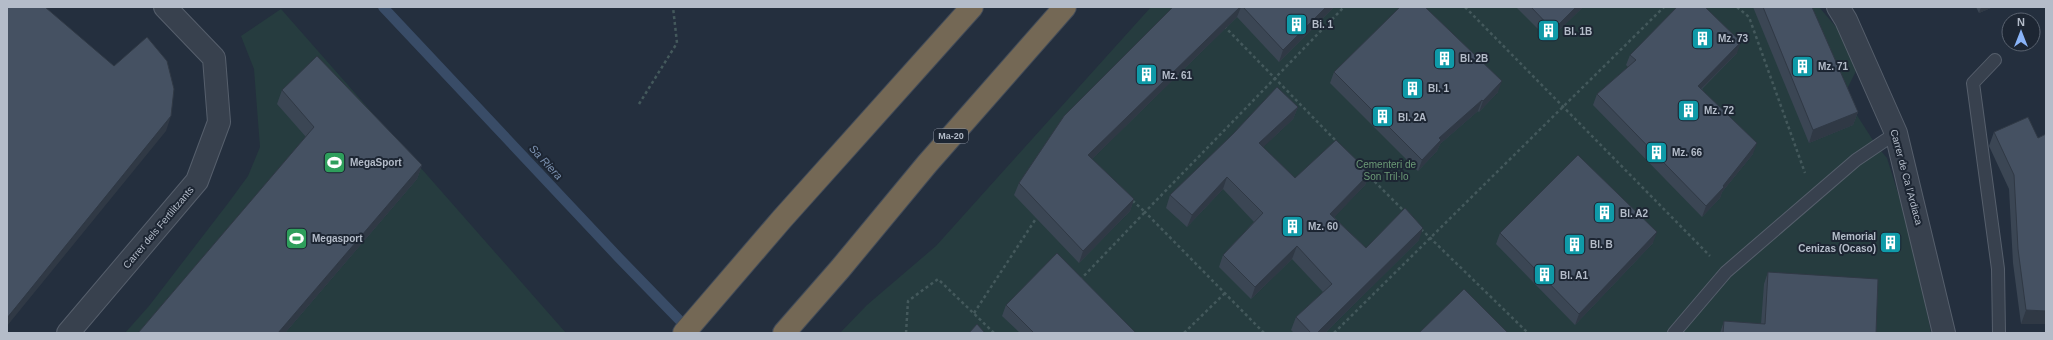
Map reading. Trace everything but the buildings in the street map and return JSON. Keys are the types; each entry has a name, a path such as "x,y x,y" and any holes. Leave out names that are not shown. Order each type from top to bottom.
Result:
{"highway":[{"path":"684,333 782,219 972,7"},
{"name":"Ma-20","path":"784,333 840,269 932,158 1065,7"}],"street":[{"name":"Carrer dels Fertilitzants","path":"68,333 197,181 219,122 214,58 165,7"},
{"name":"Carrer de Ca l'Ardiaca","path":"1838,7 1846,20 1896,132 1944,333"}],"lane":[{"path":"1995,60 1973,83 1998,269 1999,333"},
{"path":"1674,333 1726,272 1856,160 1896,132"}],"path":[{"path":"639,104 677,43 673,7"},
{"path":"1079,281 1274,77 1344,7"},
{"path":"1465,7 1726,272"},
{"path":"1334,333 1664,7"},
{"path":"1738,7 1749,17 1813,196"},
{"path":"1222,23 1339,144"},
{"path":"1366,172 1408,216"},
{"path":"1129,197 1264,333"},
{"path":"974,313 1042,210"},
{"path":"1419,227 1528,333"},
{"path":"906,333 908,301 938,279 994,333"},
{"path":"1184,333 1225,293"}],"green space":[{"name":"Cementeri de Son Tril·lo","path":"1151,7 1819,7 1837,28 1858,67 1844,95 1876,145 1887,158 1915,248 1931,333 840,333 867,305 936,246"},
{"name":"MegaSport","path":"281,9 566,333 125,333 149,306 248,176 260,147 254,69 241,36"}],"waterway":[{"name":"Sa Riera","path":"383,7 619,258 689,330"}],"place":[{"name":"Bi. 1","path":"1297,24"},
{"name":"Bl. 1B","path":"1549,31"},
{"name":"Mz. 73","path":"1702,38"},
{"name":"Bl. 2B","path":"1444,58"},
{"name":"Mz. 71","path":"1802,66"},
{"name":"Mz. 61","path":"1146,75"},
{"name":"Bl. 1","path":"1413,88"},
{"name":"Mz. 72","path":"1689,110"},
{"name":"Bl. 2A","path":"1383,117"},
{"name":"Mz. 66","path":"1656,152"},
{"name":"MegaSport","path":"335,162"},
{"name":"Bl. A2","path":"1604,213"},
{"name":"Mz. 60","path":"1292,226"},
{"name":"Megasport","path":"296,238"},
{"name":"Memorial Cenizas (Ocaso)","path":"1891,242"},
{"name":"Bl. B","path":"1574,244"},
{"name":"Bl. A1","path":"1544,275"}]}
